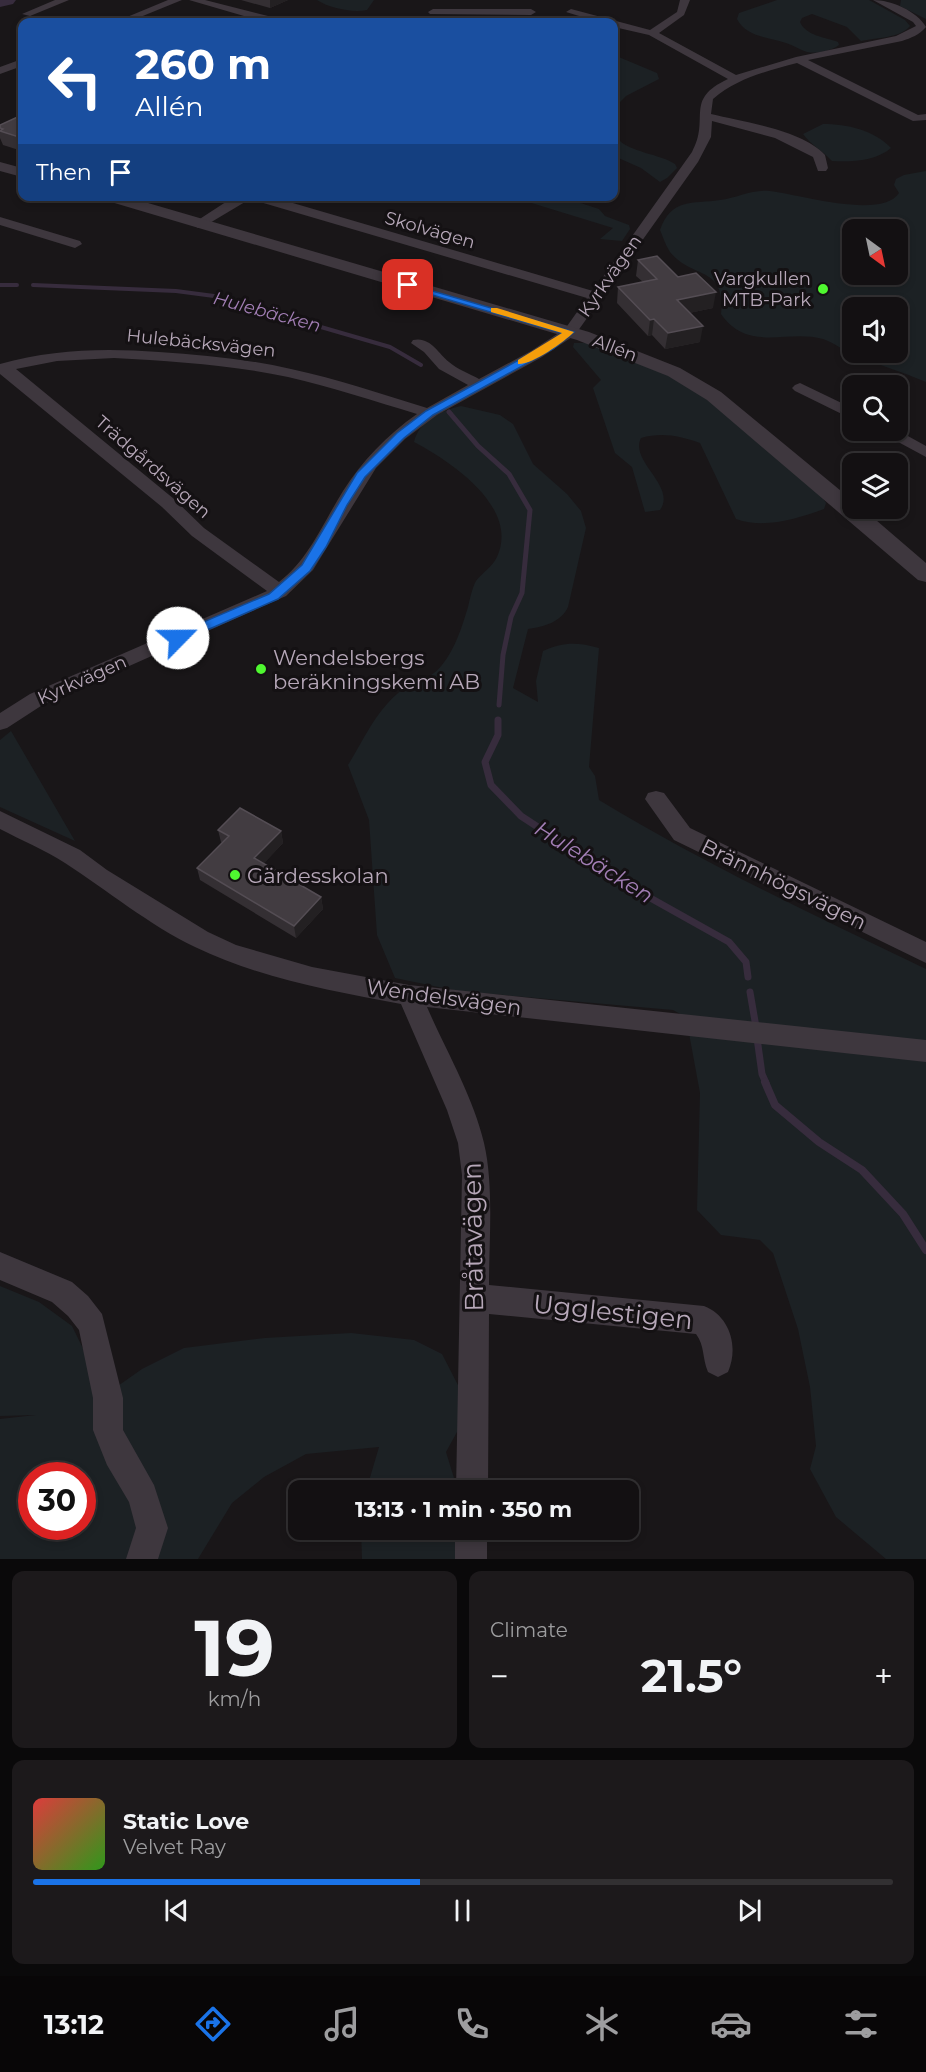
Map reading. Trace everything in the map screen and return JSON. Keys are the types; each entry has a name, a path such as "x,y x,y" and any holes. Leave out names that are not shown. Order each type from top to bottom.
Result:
{"street":[{"path":"27,14 64,0"},
{"path":"130,18 177,0"},
{"path":"195,0 252,18"},
{"path":"652,33 681,13 685,0"},
{"name":"Kyrkvägen","path":"0,723 37,699 58,689 280,592 311,561 361,475 401,435 429,413 550,347 570,332 692,162 705,137 707,116 705,104 708,96 720,86 736,79 799,60 898,39 919,31 921,27 917,20 878,0"},
{"path":"447,1 429,16 531,12"},
{"path":"571,12 594,18"},
{"path":"618,25 652,33 736,79"},
{"path":"799,60 917,119 926,117"},
{"path":"0,71 18,64"},
{"path":"707,116 810,148 819,155 822,168"},
{"path":"0,166 18,172"},
{"name":"Allén","path":"122,201 570,332 615,347 674,372 714,396 926,575"},
{"path":"198,224 237,201"},
{"name":"Skolvägen","path":"271,201 596,296"},
{"path":"1,221 75,244"},
{"path":"418,343 429,349 444,366 479,385"},
{"name":"Hulebäcksvägen","path":"2,369 31,360 80,352 232,363 322,382 429,413"},
{"name":"Trädgårdsvägen","path":"2,369 168,503 198,532 280,592"},
{"path":"800,388 842,409"},
{"path":"905,441 926,452"},
{"name":"Brännhögsvägen","path":"656,799 682,834 926,953"},
{"name":"Wendelsvägen","path":"0,819 72,855 99,876 192,934 231,953 312,977 409,995 926,1051"},
{"name":"Bråtavägen","path":"409,995 471,1143 475,1175 472,1480"},
{"path":"0,1266 62,1292 78,1305 92,1324 108,1398 108,1430 118,1454 143,1496 152,1528 142,1559"},
{"name":"Ugglestigen","path":"475,1298 704,1320 718,1340 718,1362"},
{"path":"471,1540 471,1559"}],"shaded area":[{"path":"317,0 374,0 367,10 355,11 334,7"},
{"path":"777,0 869,0 905,20 910,26 901,33 861,41 847,27 812,14 802,18 800,22 803,27 811,33 838,42 839,45 824,52 807,52 789,44 758,36 741,25 737,19 739,13"},
{"path":"901,0 926,0 926,19 900,6"},
{"path":"618,57 657,73 659,79 626,96 618,104"},
{"path":"823,124 860,129 877,137 891,148 871,158 856,161 832,161 803,134"},
{"path":"618,139 629,147 669,161 677,168 660,182 641,168 618,158"},
{"name":"Vargkullen MTB-Park","path":"926,171 926,382 876,363 908,363 908,297 842,297 842,349 823,339 796,336 769,337 743,333 732,326 721,314 721,298 713,280 679,261 670,252 660,230 670,212 684,204 726,199 757,191 770,191 838,203 875,204 890,201 899,193 894,185 896,179 904,175"},
{"path":"525,201 574,201 599,209 605,216 629,225 630,229 622,241 600,239 613,228"},
{"path":"574,343 589,343 648,365 686,385 709,401 820,494 826,503 824,509 780,522 758,523 736,519 700,443 664,435 641,438 639,447 641,456 663,492 664,501 660,510 645,512 632,467 615,453 593,388 601,380 573,347"},
{"path":"461,406 500,415 513,424 533,464 567,494 581,511 586,528 568,607 551,623 528,629 513,688 538,702 536,681 543,651 570,644 599,648 589,767 595,776 599,800 719,867 926,969 926,1559 886,1559 836,1517 810,1469 816,1446 810,1387 798,1329 773,1253 760,1240 721,1235 697,1210 700,1093 686,1017 673,1010 458,991 395,978 377,935 369,820 348,765 376,718 389,702 402,690 432,675 447,659 461,630 475,584 497,557 502,538 499,521 478,488 445,461 414,442 420,428 432,418"},
{"path":"11,731 75,841 0,807 0,740"},
{"path":"0,1286 39,1302 72,1326 94,1371 95,1402 142,1369 184,1348 265,1338 351,1333 414,1340 442,1354 460,1389 463,1421 446,1452 455,1480 369,1480 379,1447 306,1454 264,1477 232,1503 198,1559 0,1559 0,1419 36,1415 0,1416"},
{"path":"361,1540 459,1540 459,1559 362,1559"}],"building":[{"path":"18,117 18,137 0,131 3,129 0,125"},
{"path":"657,256 678,277 696,273 716,292 677,300 703,326 668,333 654,319 650,320 618,287 657,279 638,260"},
{"name":"Gärdesskolan","path":"240,808 281,831 254,858 321,897 294,926 197,868 229,836 218,830"}],"waterway":[{"path":"0,2 7,0"},
{"name":"Hulebäcken","path":"0,285 17,285"},
{"name":"Hulebäcken","path":"33,285 176,291 214,296 390,347 421,365"},
{"name":"Hulebäcken","path":"451,414 449,412 478,446 509,474 530,510 522,593 511,617 503,655 499,705"},
{"name":"Hulebäcken","path":"498,720 498,735 485,762 491,785 521,816 620,881 729,942 746,962 748,977"},
{"name":"Hulebäcken","path":"750,992 756,1027"},
{"name":"Hulebäcken","path":"757,1038 762,1074 766,1083"},
{"name":"Hulebäcken","path":"765,1082 775,1105 819,1142 862,1170 903,1214 926,1250"}],"slow traffic":[{"path":"494,310 570,332 550,347 521,362"}],"place":[{"name":"Vargkullen MTB-Park","path":"823,289"},
{"name":"Wendelsbergs beräkningskemi AB","path":"261,669"},
{"name":"Gärdesskolan","path":"235,875"}],"route":[{"path":"178,638 273,597 306,568 361,475 401,435 429,413 550,347 570,332 408,285"}]}
